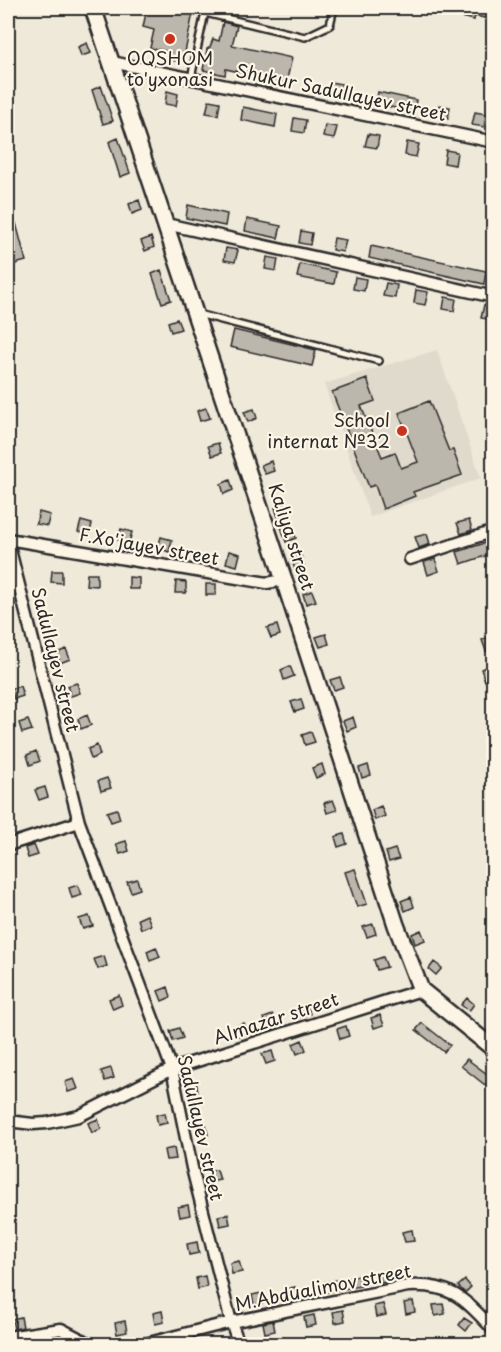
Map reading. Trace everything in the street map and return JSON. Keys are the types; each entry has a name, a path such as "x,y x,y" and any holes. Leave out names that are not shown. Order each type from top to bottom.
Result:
{"main road":[{"name":"Kaliya street","path":"93,8 284,580 396,925 421,990"},
{"path":"421,990 494,1049"}],"street":[{"name":"Shukur Sadullayev street","path":"112,62 494,142"},
{"path":"166,224 494,297"},
{"path":"410,559 494,531"},
{"name":"F.Хo'jayev street","path":"8,541 267,584 284,580"},
{"name":"Sadullayev street","path":"8,541 79,822 172,1069 192,1168 231,1322 240,1344"},
{"path":"8,845 79,822"},
{"name":"Almazar street","path":"8,1121 47,1123 79,1116 172,1069 421,990"},
{"name":"M.Abdualimov street","path":"145,1344 231,1322 408,1286 425,1285 447,1289 494,1330"},
{"path":"8,1337 61,1329 90,1344"}],"lane":[{"path":"191,78 206,10 305,37 330,25 334,8"},
{"path":"196,314 379,361"}],"shaded area":[{"name":"School internat №32","path":"437,350 481,478 370,517 324,384"}],"building":[{"name":"OQSHOM to'yxonasi","path":"147,8 194,8 183,62 170,60 171,52 150,48 154,30 143,27"},
{"path":"454,8 494,8 494,20 475,16 474,20 461,17 461,13 454,12"},
{"path":"223,22 237,26 232,45 292,58 286,83 226,69 225,75 203,70 207,49 213,39 219,41"},
{"path":"87,43 91,53 81,56 78,47"},
{"path":"330,82 342,84 339,96 328,94"},
{"path":"101,86 113,121 103,124 92,90"},
{"path":"167,91 178,94 176,106 165,104"},
{"path":"378,92 416,100 414,112 376,104"},
{"path":"209,100 220,102 218,115 206,113"},
{"path":"439,105 450,107 448,119 437,117"},
{"path":"243,107 277,114 275,127 241,120"},
{"path":"475,112 486,114 484,127 472,125"},
{"path":"294,118 306,120 304,133 292,131"},
{"path":"325,125 337,127 334,139 323,137"},
{"path":"368,134 379,136 377,148 365,146"},
{"path":"118,138 130,173 120,177 109,142"},
{"path":"407,142 419,144 416,157 405,155"},
{"path":"446,150 457,152 455,165 444,163"},
{"path":"139,200 142,210 132,214 129,204"},
{"path":"188,205 227,214 225,226 186,218"},
{"path":"247,219 281,226 278,238 245,231"},
{"path":"16,223 26,261 8,266 8,225"},
{"path":"301,231 312,233 310,245 299,243"},
{"path":"151,237 154,247 145,251 141,241"},
{"path":"334,238 346,240 343,252 332,250"},
{"path":"371,246 486,271 484,284 369,258"},
{"path":"226,248 238,250 235,262 224,260"},
{"path":"267,257 278,259 276,271 265,269"},
{"path":"300,264 336,272 334,284 297,277"},
{"path":"161,270 171,300 162,303 152,274"},
{"path":"355,277 366,279 364,291 353,289"},
{"path":"386,283 397,285 395,298 383,296"},
{"path":"416,290 428,292 425,305 414,303"},
{"path":"445,297 456,299 454,311 443,309"},
{"path":"484,305 494,307 493,320 481,318"},
{"path":"177,319 181,329 171,332 168,322"},
{"path":"234,330 316,350 312,366 230,347"},
{"path":"367,379 375,401 361,406 382,457 395,452 401,468 418,462 399,413 429,401 449,451 453,450 462,475 413,492 415,496 383,509 375,485 369,487 332,392"},
{"path":"206,408 210,418 200,421 197,411"},
{"path":"254,409 257,418 248,422 244,412"},
{"path":"218,443 221,453 212,456 208,446"},
{"path":"271,461 274,471 265,474 261,465"},
{"path":"230,480 233,490 224,494 221,484"},
{"path":"285,505 296,538 286,542 275,508"},
{"path":"39,512 50,515 47,526 36,524"},
{"path":"469,520 472,530 461,534 457,523"},
{"path":"81,521 92,524 89,535 78,532"},
{"path":"121,529 132,532 129,543 118,540"},
{"path":"427,534 430,544 419,548 415,537"},
{"path":"161,537 172,540 169,552 158,548"},
{"path":"494,540 494,553 461,564 457,552"},
{"path":"229,551 240,554 237,566 226,563"},
{"path":"301,556 304,566 295,569 291,559"},
{"path":"435,559 439,571 428,575 424,562"},
{"path":"52,571 62,571 62,583 51,582"},
{"path":"87,574 97,574 97,586 86,585"},
{"path":"129,577 139,578 139,589 129,589"},
{"path":"176,581 186,582 186,593 175,593"},
{"path":"206,584 216,584 216,595 206,595"},
{"path":"312,591 316,601 306,604 303,594"},
{"path":"277,625 280,635 271,638 267,628"},
{"path":"326,634 329,644 320,647 316,637"},
{"path":"494,636 494,649 486,651 482,640"},
{"path":"66,649 70,659 60,663 57,653"},
{"path":"494,665 494,678 485,681 481,669"},
{"path":"290,666 294,676 284,680 281,670"},
{"path":"340,677 343,687 334,690 330,680"},
{"path":"77,683 80,693 71,696 67,686"},
{"path":"20,686 23,696 14,699 11,689"},
{"path":"301,699 304,709 295,712 291,702"},
{"path":"87,715 91,725 81,729 78,719"},
{"path":"353,717 356,727 347,731 343,721"},
{"path":"28,720 32,730 22,733 19,723"},
{"path":"311,732 315,742 305,745 302,735"},
{"path":"97,745 100,755 91,759 88,749"},
{"path":"36,751 40,761 30,765 27,755"},
{"path":"322,764 325,774 316,778 312,768"},
{"path":"368,765 371,775 362,778 359,768"},
{"path":"107,778 111,788 101,791 98,781"},
{"path":"45,787 48,797 39,800 35,790"},
{"path":"333,800 337,810 327,813 324,803"},
{"path":"381,806 385,816 375,820 372,810"},
{"path":"117,809 120,819 111,822 107,812"},
{"path":"344,834 347,844 338,847 335,837"},
{"path":"126,841 129,851 120,854 116,844"},
{"path":"34,845 38,855 28,858 25,848"},
{"path":"395,849 399,859 389,862 386,852"},
{"path":"355,869 367,904 357,907 345,872"},
{"path":"137,879 140,889 131,892 127,882"},
{"path":"78,885 82,895 72,898 69,888"},
{"path":"411,897 414,907 405,911 401,901"},
{"path":"147,915 151,925 141,929 138,919"},
{"path":"89,916 93,926 83,929 79,919"},
{"path":"373,924 376,934 367,937 363,927"},
{"path":"421,930 425,940 415,944 412,934"},
{"path":"156,947 160,957 150,961 147,951"},
{"path":"104,956 107,966 98,969 94,959"},
{"path":"383,957 387,967 377,970 374,960"},
{"path":"434,962 442,968 436,975 429,969"},
{"path":"168,987 171,997 162,1001 158,991"},
{"path":"119,995 122,1005 113,1009 109,999"},
{"path":"467,998 474,1004 469,1011 461,1005"},
{"path":"307,1004 310,1014 301,1017 297,1008"},
{"path":"273,1015 276,1024 267,1028 264,1018"},
{"path":"380,1015 384,1025 374,1028 371,1018"},
{"path":"244,1023 248,1033 238,1036 235,1027"},
{"path":"422,1023 450,1045 444,1052 416,1030"},
{"path":"346,1026 349,1036 340,1039 337,1029"},
{"path":"179,1028 183,1038 173,1041 170,1031"},
{"path":"302,1040 306,1050 297,1054 293,1044"},
{"path":"272,1051 275,1061 266,1064 262,1054"},
{"path":"467,1059 491,1077 485,1085 461,1066"},
{"path":"111,1068 114,1078 105,1081 101,1071"},
{"path":"74,1079 78,1089 68,1092 65,1082"},
{"path":"196,1081 198,1092 189,1094 186,1083"},
{"path":"165,1113 167,1123 158,1125 156,1115"},
{"path":"98,1119 101,1129 92,1133 88,1123"},
{"path":"206,1124 208,1135 199,1136 197,1126"},
{"path":"174,1148 176,1159 166,1160 164,1150"},
{"path":"217,1170 220,1180 210,1182 208,1171"},
{"path":"188,1205 190,1215 180,1217 178,1207"},
{"path":"228,1214 230,1224 220,1226 218,1216"},
{"path":"412,1230 414,1241 405,1242 402,1232"},
{"path":"197,1242 199,1253 189,1255 187,1244"},
{"path":"239,1261 242,1272 232,1274 230,1263"},
{"path":"389,1270 390,1281 381,1283 379,1272"},
{"path":"205,1276 207,1287 198,1289 196,1278"},
{"path":"359,1276 361,1286 327,1292 325,1282"},
{"path":"465,1280 471,1287 465,1293 458,1286"},
{"path":"295,1287 297,1298 288,1299 285,1289"},
{"path":"262,1293 264,1303 254,1305 252,1295"},
{"path":"413,1301 415,1312 406,1314 404,1303"},
{"path":"383,1304 386,1315 376,1317 374,1306"},
{"path":"443,1304 445,1314 435,1316 433,1305"},
{"path":"343,1310 345,1321 335,1323 333,1312"},
{"path":"162,1311 164,1322 155,1324 153,1313"},
{"path":"314,1315 316,1325 306,1327 304,1317"},
{"path":"21,1317 23,1327 14,1329 12,1319"},
{"path":"464,1318 472,1323 466,1331 459,1325"},
{"path":"125,1321 127,1332 117,1334 115,1323"},
{"path":"273,1321 275,1331 265,1333 263,1323"}],"place":[{"name":"OQSHOM to'yxonasi","path":"170,39"},
{"name":"School internat №32","path":"402,431"}]}
